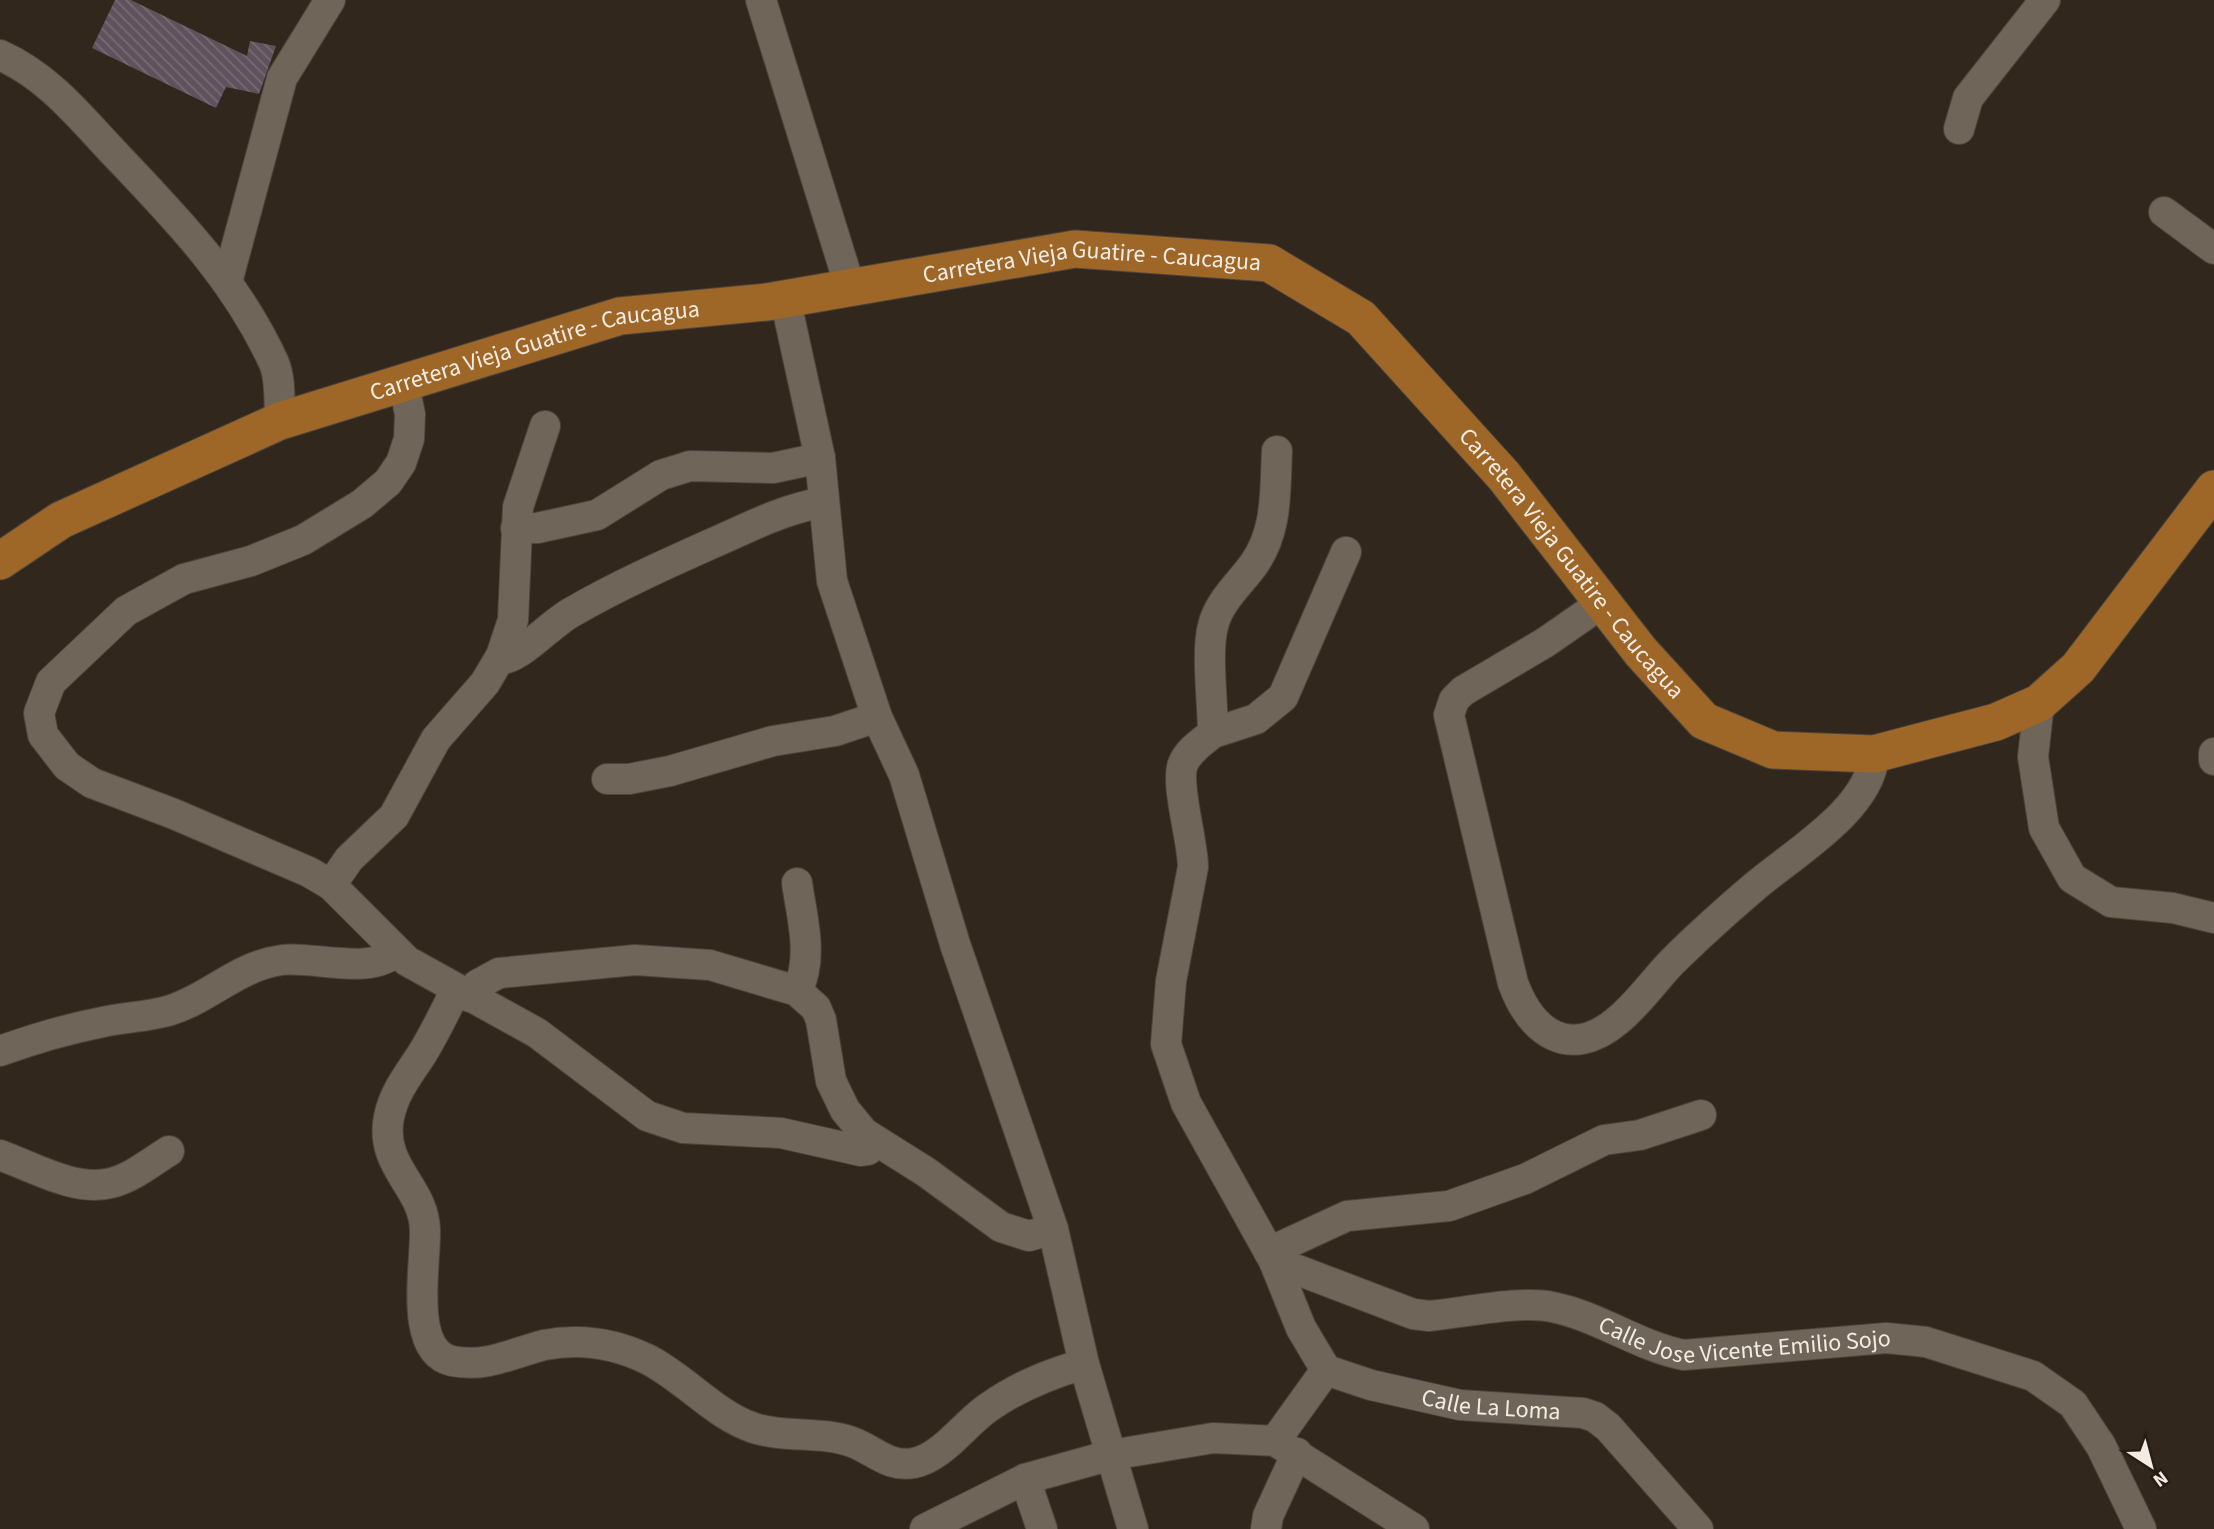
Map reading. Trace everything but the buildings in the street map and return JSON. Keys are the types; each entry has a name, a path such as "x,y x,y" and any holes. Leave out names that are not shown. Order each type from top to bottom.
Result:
{"main road":[{"name":"Carretera Vieja Guatire - Caucagua","path":"0,561 61,520 280,421 620,316 785,298 1075,250 1269,264 1361,318 1504,476 1641,652 1704,721 1773,750 1874,754 1996,722 2039,703 2078,667 2214,489"}],"street":[{"path":"227,282 282,78 330,0"},
{"path":"761,0 850,288"},
{"path":"1959,129 1968,98 2045,0"},
{"path":"0,55 21,64 54,88 204,248 227,282 275,366 280,421"},
{"path":"2164,212 2214,249"},
{"path":"785,298 820,458 832,582 877,718 904,775 955,944 1053,1229 1084,1364 1133,1529"},
{"path":"403,381 410,414 409,439 401,463 388,482 333,523 296,544 251,561 184,579 142,600 111,624 57,675 45,691 39,713 43,735 58,756 92,783 186,819 309,872 331,885 396,951 419,970 537,1033 635,1109 659,1122 695,1129 781,1133 861,1151 875,1143"},
{"path":"331,885 349,859 394,816 436,739 485,683 501,656 513,620 516,528 524,480 545,426"},
{"path":"1213,733 1212,629 1218,610 1255,562 1267,539 1274,516 1277,451"},
{"path":"516,528 537,528 597,515 661,475 690,466 773,468 820,458"},
{"path":"501,656 507,658 518,653 558,620 684,556 776,513 824,502"},
{"path":"1266,1529 1286,1447 1326,1370 1301,1328 1272,1256 1186,1103 1166,1044 1171,981 1193,867 1193,849 1180,775 1190,753 1213,733 1256,719 1283,697 1346,552"},
{"path":"1602,603 1546,642 1463,691 1454,700 1449,715 1513,983 1526,1014 1553,1035 1573,1040 1583,1039 1618,1021 1703,932 1849,809 1869,779 1874,754"},
{"path":"2039,703 2033,757 2044,828 2072,878 2111,902 2173,908 2214,918"},
{"path":"607,779 629,779 670,771 774,741 835,731 877,718"},
{"path":"2214,752 2214,760"},
{"path":"797,883 806,966 797,991"},
{"path":"0,1051 64,1031 171,1010 229,977 261,964 300,958 367,964 390,957 396,951"},
{"path":"1053,1229 1029,1236 1001,1227 926,1172 875,1143 854,1122 837,1096 831,1081 821,1020 816,1008 797,991 710,965 635,960 499,974 477,985 463,993 398,1090 387,1134 392,1160 422,1212 425,1238 423,1323 437,1353 449,1360 469,1363 494,1361 562,1343 615,1346 667,1371 738,1422 774,1433 841,1439 882,1459 901,1464 933,1455 986,1409 1029,1382 1084,1364"},
{"path":"1272,1256 1347,1216 1449,1206 1525,1179 1604,1140 1640,1135 1700,1115"},
{"path":"0,1156 75,1183 100,1185 123,1179 169,1152"},
{"name":"Calle Jose Vicente Emilio Sojo","path":"1272,1256 1413,1314 1429,1316 1543,1305 1563,1309 1659,1350 1684,1355 1886,1338 1938,1346 2033,1376 2073,1404 2101,1446 2141,1529"},
{"name":"Calle La Loma","path":"1326,1370 1371,1385 1460,1405 1595,1417 1698,1529"},
{"path":"925,1529 1025,1479 1111,1455 1213,1438 1286,1447 1414,1529"},
{"path":"1025,1479 1042,1529"}]}
